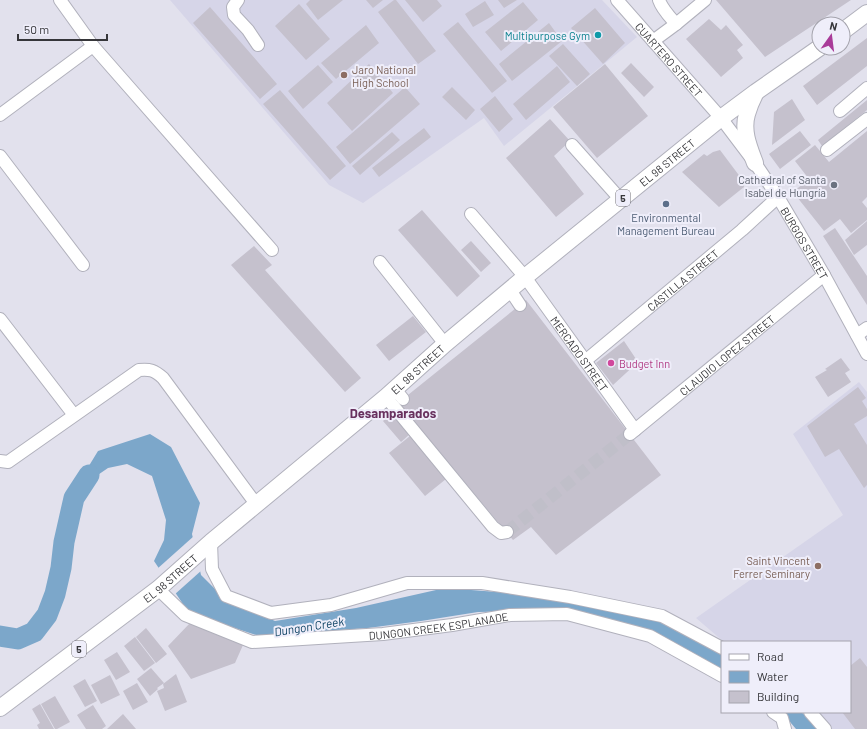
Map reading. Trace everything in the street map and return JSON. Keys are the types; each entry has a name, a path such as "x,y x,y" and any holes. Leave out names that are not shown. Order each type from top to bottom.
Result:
{"main road":[{"path":"851,25 867,12"},
{"name":"EL 98 STREET","path":"0,708 158,589 256,504 394,395 445,344 525,277 721,118 811,54"},
{"path":"755,162 746,137 745,125 747,113 756,92"}],"street":[{"path":"60,0 93,46 272,250"},
{"path":"238,0 233,7 234,15 248,30 258,45"},
{"name":"CUARTERO STREET","path":"617,0 721,118"},
{"path":"659,0 663,8 676,24"},
{"path":"653,41 705,0"},
{"path":"2,109 93,46"},
{"path":"840,111 867,88"},
{"name":"BURGOS STREET","path":"721,118 755,162 778,197 824,275 862,332 867,354"},
{"path":"827,150 867,119"},
{"path":"572,145 621,200"},
{"path":"0,156 83,265"},
{"name":"CASTILLA STREET","path":"585,361 742,230 778,197"},
{"name":"MERCADO STREET","path":"471,214 525,277 585,361 632,432"},
{"path":"380,262 445,344"},
{"name":"CLAUDIO LOPEZ STREET","path":"632,432 824,275"},
{"path":"510,290 520,305"},
{"path":"0,319 74,415"},
{"path":"0,461 8,462 139,370 148,369 156,372 163,378 256,504"},
{"path":"394,395 493,526 504,533"},
{"path":"211,542 212,569 226,596 271,613 331,605 408,583 482,583 570,597 662,616 721,647"},
{"name":"DUNGON CREEK ESPLANADE","path":"158,589 186,616 252,642 383,634 452,625 510,615 567,614 650,636 721,675"},
{"path":"774,713 782,718 785,729"},
{"path":"811,713 825,729"}],"shaded area":[{"name":"Jaro National High School","path":"170,0 602,0 637,37 504,146 484,118 363,203 329,185"},
{"name":"Saint Vincent Ferrer Seminary","path":"859,382 867,392 867,729 826,729 807,713 851,713 851,641 723,641 696,618 843,515 793,434"}],"water":[{"path":"150,434 171,447 200,503 192,534 201,575 225,599 275,621 356,608 445,588 523,594 661,620 721,651 721,671 646,629 562,610 478,612 368,628 259,636 189,613 154,561 164,540 166,520 152,476 127,464 108,468 89,481 74,498 87,469 98,451"},
{"path":"781,713 802,713 819,729 796,729"}],"pier":[{"path":"194,536 202,570 174,595 157,569"}],"building":[{"path":"310,0 343,0 318,20 306,4"},
{"path":"366,0 383,0 373,8"},
{"path":"396,0 436,51 418,64 378,12"},
{"path":"405,0 437,0 442,6 423,22"},
{"path":"498,0 517,0 504,8"},
{"path":"716,0 851,0 827,16 811,16 811,27 765,57"},
{"path":"485,1 494,15 473,27 465,14"},
{"path":"523,2 538,20 501,51 485,32"},
{"path":"299,4 330,39 306,60 275,26"},
{"path":"210,7 277,84 260,99 193,23"},
{"name":"Multipurpose Gym","path":"595,8 625,43 603,64 571,28"},
{"path":"709,19 721,30 726,25 743,45 737,50 743,58 721,77 686,39"},
{"path":"458,22 507,81 492,93 443,34"},
{"path":"549,23 562,41 512,81 499,64"},
{"path":"366,25 379,43 336,79 321,63"},
{"path":"867,38 867,66 817,105 803,86 843,56 851,56 851,50"},
{"path":"563,44 590,74 577,86 549,56"},
{"path":"631,63 654,87 644,97 621,73"},
{"path":"369,64 393,93 352,131 327,103"},
{"path":"605,64 648,116 597,158 553,107"},
{"path":"318,65 333,82 303,109 288,91"},
{"path":"557,66 570,82 526,120 513,104"},
{"path":"405,87 420,104 350,164 336,147"},
{"path":"452,87 475,110 466,120 442,97"},
{"path":"280,90 346,166 330,180 263,104"},
{"path":"495,96 513,119 499,132 480,109"},
{"path":"792,99 805,120 772,145 774,112"},
{"path":"867,100 867,110 822,146 818,140"},
{"path":"550,119 570,141 554,156 584,194 556,217 506,158"},
{"path":"424,128 431,137 379,177 372,168"},
{"path":"800,131 811,145 780,169 769,154"},
{"name":"Cathedral of Santa Isabel de Hungría","path":"867,131 867,197 862,202 867,208 867,220 851,233 840,219 824,231 793,192 809,179 795,161 815,145 829,162"},
{"path":"392,132 400,140 360,175 352,166"},
{"path":"720,150 744,182 744,187 719,207 682,172 704,154 707,156"},
{"path":"422,210 480,276 457,297 398,230"},
{"path":"867,221 867,245 854,255 845,240"},
{"path":"835,228 867,276 867,305 823,236"},
{"path":"471,241 491,263 481,272 461,250"},
{"path":"254,246 272,265 265,270 361,378 345,392 231,265"},
{"path":"526,300 661,475 556,555 531,527 513,540 398,403"},
{"path":"413,316 426,332 389,361 376,345"},
{"path":"624,341 638,362 613,385 596,363"},
{"path":"841,358 850,370 845,373 851,382 828,397 815,377 827,370 825,369"},
{"path":"858,387 866,398 862,401 867,409 867,416 854,424 867,445 867,485 864,488 839,449 825,457 807,426"},
{"path":"392,413 410,434 401,442 383,421"},
{"path":"410,436 446,479 425,496 389,453"},
{"path":"190,623 243,645 235,663 191,679 168,646"},
{"path":"146,628 167,654 156,663 136,637"},
{"path":"135,637 155,663 144,671 124,646"},
{"path":"117,652 130,672 116,680 104,660"},
{"path":"860,658 867,667 867,729 855,729 843,713 851,713 851,665"},
{"path":"151,668 164,683 150,696 137,679"},
{"path":"176,674 187,702 165,711 157,691 164,688 163,684"},
{"path":"110,675 120,695 101,704 91,685"},
{"path":"85,679 97,701 85,707 73,686"},
{"path":"137,683 148,702 133,710 123,691"},
{"path":"55,696 70,722 57,729 55,729 41,704"},
{"path":"40,704 54,729 39,729 37,725 40,723 32,709"},
{"path":"93,705 106,726 102,729 86,729 77,715"},
{"path":"123,714 136,729 107,729"}],"waterway":[{"name":"Dungon Creek","path":"0,636 18,639 34,632 47,615 55,594 61,568 64,542 74,498 89,475"}],"tunnel":[{"path":"507,532 630,434"}],"place":[{"name":"Multipurpose Gym","path":"598,35"},
{"name":"Jaro National High School","path":"344,75"},
{"name":"Cathedral of Santa Isabel de Hungría","path":"834,185"},
{"name":"Environmental Management Bureau","path":"666,204"},
{"name":"Budget Inn","path":"611,363"},
{"name":"Saint Vincent Ferrer Seminary","path":"818,566"}],"district":[{"name":"Desamparados","path":"393,413"}]}
